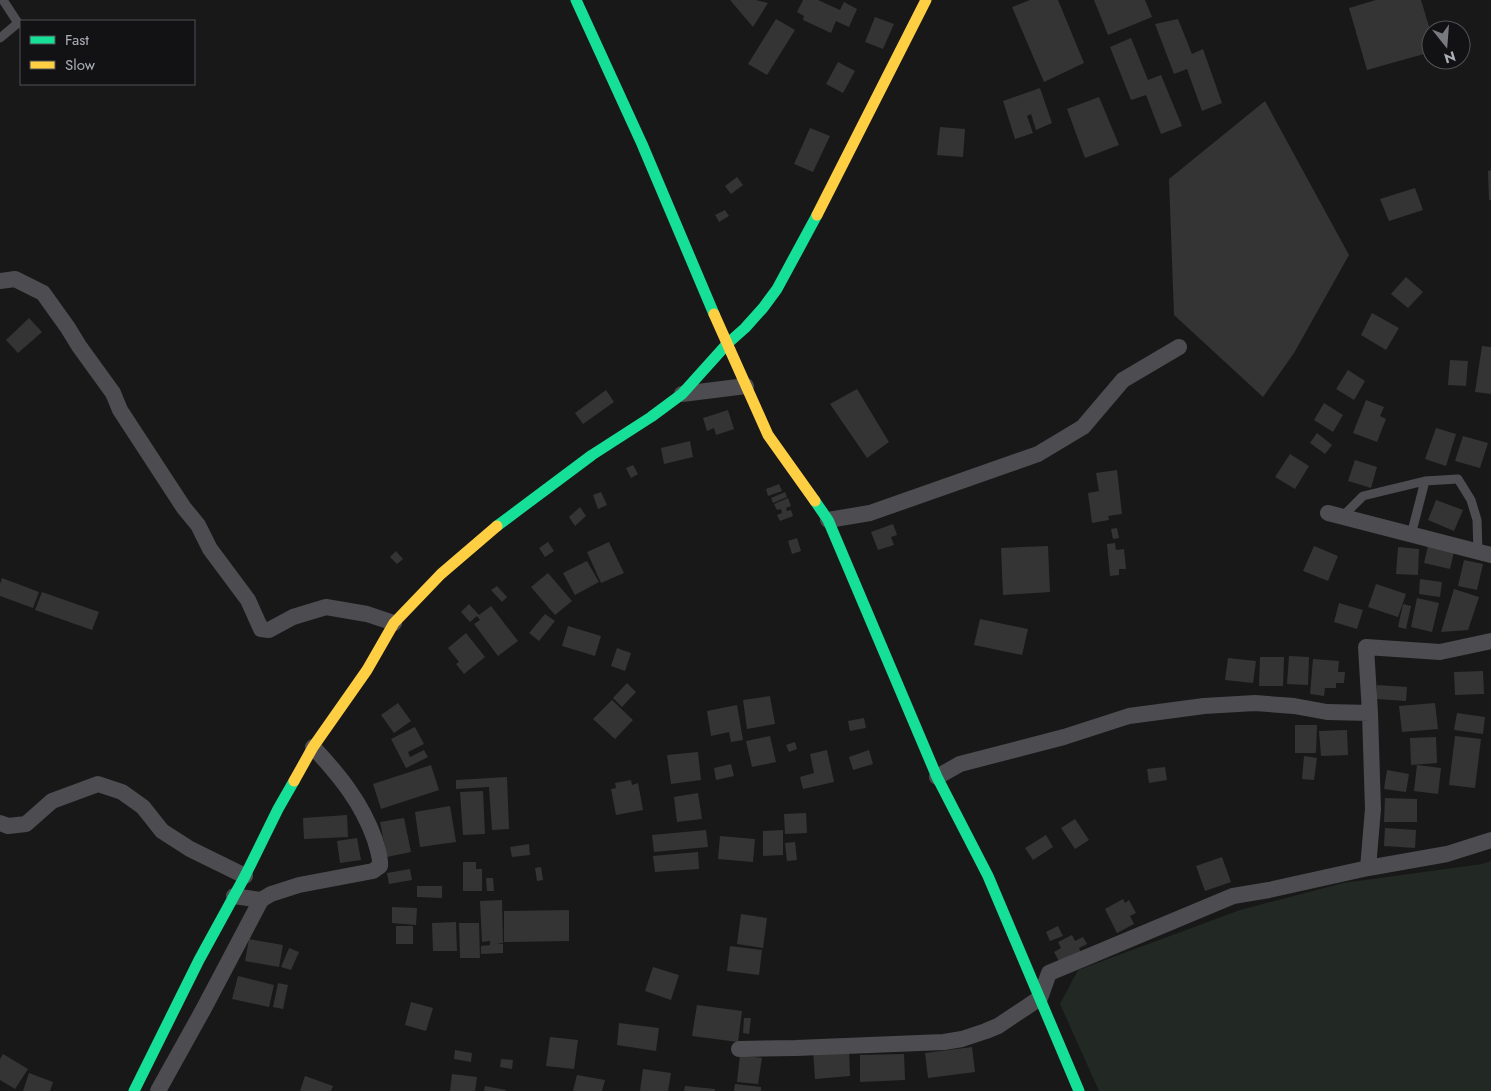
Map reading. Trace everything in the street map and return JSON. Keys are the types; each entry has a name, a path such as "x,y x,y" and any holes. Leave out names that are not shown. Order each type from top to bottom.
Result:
{"street":[{"path":"576,0 642,144 768,435 828,520 937,777 988,876 1079,1091"},
{"path":"134,1091 199,960 313,747 367,670 394,623 441,574 488,533 592,455 651,417 682,394 727,344 763,308 777,290 799,250 926,0"},
{"path":"0,281 15,279 43,293 58,313 79,346 114,392 120,410 198,525 210,549 248,600 261,629 269,630 293,617 326,607 367,614 394,623"},
{"path":"828,520 870,513 1038,454 1083,427 1123,380 1180,347"},
{"path":"682,394 746,386"},
{"path":"1335,515 1485,553"},
{"path":"1368,868 1373,809 1366,647 1440,652 1491,641"},
{"path":"937,777 960,764 1064,737 1129,716 1204,706 1256,703 1294,706 1327,712 1370,713"},
{"path":"158,1091 261,900 271,894 299,884 373,871 380,866 372,831 360,805 344,782 313,747"},
{"path":"0,823 8,826 26,824 52,801 98,784 122,792 143,807 162,830 190,849 245,876"},
{"path":"739,1048 833,1047 944,1042 962,1039 998,1026 1040,998 1049,973 1233,896 1447,854 1491,840"},
{"path":"234,896 261,900"}],"lane":[{"path":"0,38 18,23 2,0"},
{"path":"1335,515 1363,496 1425,480 1458,479 1471,500 1485,553"},
{"path":"1411,534 1425,480"}],"shaded area":[{"path":"1491,861 1491,1091 1099,1091 1060,1004 1078,970 1240,910 1343,883 1482,864"}],"building":[{"path":"730,0 756,0 768,3 753,27"},
{"path":"803,0 818,0 840,10 844,2 857,9 849,27 836,21 831,33 803,20 804,16 797,12"},
{"path":"1030,0 1058,0 1084,63 1044,82 1012,7"},
{"path":"1094,0 1145,0 1152,17 1108,35"},
{"path":"1376,0 1421,0 1427,20 1421,20 1421,55 1367,70 1349,8"},
{"path":"875,17 894,24 883,49 865,42"},
{"path":"776,19 795,30 767,75 748,64"},
{"path":"1178,19 1192,54 1203,49 1222,103 1202,111 1187,69 1174,74 1155,24"},
{"path":"1131,38 1148,80 1161,75 1182,126 1161,134 1146,95 1131,100 1110,47"},
{"path":"838,62 855,71 843,93 826,84"},
{"path":"1040,88 1052,123 1036,130 1031,114 1027,116 1033,133 1015,139 1003,101"},
{"path":"1099,97 1119,145 1085,158 1067,109"},
{"path":"1265,101 1349,255 1294,353 1263,397 1174,315 1169,179"},
{"path":"940,127 965,129 963,157 937,155"},
{"path":"810,128 830,136 813,172 794,164"},
{"path":"1491,170 1491,200 1489,200 1488,171"},
{"path":"737,177 743,185 731,194 725,186"},
{"path":"1415,188 1423,210 1389,221 1380,199"},
{"path":"725,210 729,216 719,222 715,215"},
{"path":"1406,277 1423,292 1408,308 1391,294"},
{"path":"1372,313 1399,328 1386,350 1361,335"},
{"path":"29,318 42,332 18,353 6,340"},
{"path":"1482,346 1491,347 1491,394 1475,392"},
{"path":"1450,360 1468,361 1466,386 1448,385"},
{"path":"1348,370 1365,381 1354,400 1336,389"},
{"path":"857,389 889,442 867,458 830,404"},
{"path":"606,390 614,402 583,424 575,413"},
{"path":"1366,400 1384,407 1380,416 1386,419 1377,442 1353,433"},
{"path":"1324,403 1343,415 1333,432 1314,420"},
{"path":"728,410 734,429 716,435 714,428 707,431 703,418"},
{"path":"1436,428 1456,434 1446,466 1425,459"},
{"path":"1317,433 1332,445 1325,454 1310,443"},
{"path":"1463,436 1488,443 1480,468 1455,461"},
{"path":"690,441 693,457 664,464 661,448"},
{"path":"1290,454 1309,466 1295,489 1275,477"},
{"path":"1355,460 1377,467 1371,488 1348,481"},
{"path":"633,465 638,474 631,478 626,468"},
{"path":"1117,470 1122,514 1108,516 1109,520 1092,523 1088,493 1099,491 1096,473"},
{"path":"779,484 782,491 768,496 766,489"},
{"path":"601,492 607,505 598,509 593,495"},
{"path":"785,492 787,497 773,503 771,498"},
{"path":"788,498 791,506 786,508 787,511 791,510 793,516 780,521 777,515 782,513 781,509 777,510 774,504"},
{"path":"1436,500 1463,510 1454,531 1428,520"},
{"path":"580,507 586,516 575,526 569,517"},
{"path":"893,524 897,535 891,537 894,545 878,550 871,532"},
{"path":"1117,528 1119,538 1113,539 1111,529"},
{"path":"797,538 801,551 792,554 788,541"},
{"path":"548,542 554,551 545,557 539,548"},
{"path":"609,542 624,573 601,583 587,552"},
{"path":"1115,543 1116,550 1124,549 1126,569 1119,569 1119,575 1110,576 1107,544"},
{"path":"1048,546 1050,592 1003,595 1001,548"},
{"path":"1314,546 1338,556 1328,581 1303,571"},
{"path":"1428,546 1454,552 1450,569 1424,563"},
{"path":"1398,547 1419,549 1418,575 1396,574"},
{"path":"396,551 403,559 397,564 390,557"},
{"path":"1464,560 1483,564 1477,590 1458,586"},
{"path":"587,561 599,582 575,595 563,573"},
{"path":"548,573 572,601 555,615 531,587"},
{"path":"2,578 39,592 33,608 0,596"},
{"path":"1420,579 1442,582 1440,597 1419,594"},
{"path":"1376,584 1406,594 1398,617 1368,607"},
{"path":"497,586 507,597 502,602 491,590"},
{"path":"1454,589 1479,597 1468,630 1441,632"},
{"path":"42,592 99,612 92,630 35,610"},
{"path":"1417,598 1439,603 1432,632 1411,627"},
{"path":"1339,603 1363,610 1357,629 1334,622"},
{"path":"469,604 479,615 491,606 518,641 498,656 474,624 480,620 477,616 470,622 461,612"},
{"path":"1403,604 1411,606 1406,629 1398,627"},
{"path":"545,614 555,621 539,641 529,633"},
{"path":"980,619 1028,629 1022,655 974,645"},
{"path":"568,626 601,636 595,656 562,646"},
{"path":"466,633 485,657 464,674 456,664 459,662 448,648"},
{"path":"617,648 631,653 625,671 611,666"},
{"path":"1289,656 1309,657 1308,685 1287,684"},
{"path":"1260,657 1284,657 1283,686 1259,686"},
{"path":"1228,658 1256,661 1253,683 1225,680"},
{"path":"1313,659 1339,661 1338,672 1345,672 1344,683 1336,683 1336,688 1325,688 1324,696 1310,694"},
{"path":"1483,671 1484,694 1455,695 1454,672"},
{"path":"627,683 636,692 622,707 613,698"},
{"path":"1377,685 1407,687 1406,701 1376,699"},
{"path":"770,696 775,724 747,729 743,700"},
{"path":"612,700 633,720 615,739 593,719"},
{"path":"398,703 411,721 394,733 381,715"},
{"path":"1435,703 1438,729 1402,732 1399,706"},
{"path":"737,705 743,740 731,742 729,732 711,736 707,711"},
{"path":"1457,713 1485,717 1483,734 1454,730"},
{"path":"864,718 866,728 850,731 848,721"},
{"path":"1295,725 1317,725 1316,753 1295,753"},
{"path":"415,727 424,744 408,752 410,757 424,750 428,757 406,768 391,739"},
{"path":"1347,730 1348,755 1321,756 1319,731"},
{"path":"770,736 776,762 752,767 746,741"},
{"path":"1455,736 1481,739 1475,788 1449,785"},
{"path":"1436,737 1437,763 1411,765 1410,738"},
{"path":"795,742 797,749 789,752 786,745"},
{"path":"827,750 834,782 803,789 800,777 814,773 810,754"},
{"path":"869,750 873,764 853,770 849,757"},
{"path":"698,752 701,780 671,784 667,755"},
{"path":"1304,756 1317,758 1314,780 1302,779"},
{"path":"731,764 734,776 716,780 714,768"},
{"path":"431,765 439,790 381,809 373,784"},
{"path":"1417,765 1441,768 1438,794 1414,791"},
{"path":"1165,767 1167,780 1149,783 1147,769"},
{"path":"1387,770 1409,774 1406,792 1384,789"},
{"path":"507,777 509,829 492,830 489,787 456,789 456,780"},
{"path":"631,780 632,785 638,783 643,810 616,815 611,789 616,788 615,783"},
{"path":"483,791 485,834 463,835 460,792"},
{"path":"698,793 702,819 677,822 674,797"},
{"path":"1385,798 1417,799 1417,822 1384,822"},
{"path":"450,806 456,842 420,847 415,812"},
{"path":"806,813 807,833 785,834 784,814"},
{"path":"347,815 348,837 304,839 303,818"},
{"path":"404,818 411,852 387,857 380,822"},
{"path":"1075,819 1089,840 1075,849 1061,828"},
{"path":"1385,828 1416,830 1415,848 1384,846"},
{"path":"706,830 708,847 654,852 652,835"},
{"path":"783,830 783,855 763,856 763,831"},
{"path":"1046,835 1053,847 1033,860 1025,848"},
{"path":"720,836 755,839 753,862 718,859"},
{"path":"357,838 361,860 340,863 337,841"},
{"path":"795,842 797,860 787,861 785,843"},
{"path":"529,844 530,855 512,857 510,847"},
{"path":"698,852 699,869 655,872 653,856"},
{"path":"1222,857 1231,882 1205,891 1196,866"},
{"path":"463,862 476,862 476,869 482,869 482,891 463,891"},
{"path":"541,867 543,880 537,881 535,868"},
{"path":"410,869 412,880 389,884 387,873"},
{"path":"486,878 493,878 494,891 487,891"},
{"path":"417,886 442,886 442,898 417,897"},
{"path":"1123,899 1125,903 1129,900 1136,913 1130,916 1134,924 1117,933 1105,909"},
{"path":"502,900 503,943 496,944 503,944 503,953 481,954 481,946 490,945 490,941 482,942 480,901"},
{"path":"392,907 417,908 416,925 392,923"},
{"path":"569,910 569,941 504,942 504,911"},
{"path":"741,914 767,918 763,948 737,944"},
{"path":"456,922 457,951 433,951 432,923"},
{"path":"459,923 479,923 480,958 460,958"},
{"path":"396,926 413,926 413,944 396,944"},
{"path":"1058,926 1063,936 1050,941 1046,932"},
{"path":"1072,935 1075,941 1083,937 1087,944 1079,948 1082,955 1061,965 1054,952 1061,948 1058,942"},
{"path":"249,939 283,945 279,967 245,961"},
{"path":"730,946 762,950 759,975 727,971"},
{"path":"289,948 299,952 291,970 281,967"},
{"path":"653,967 679,975 671,1000 645,991"},
{"path":"238,976 274,985 269,1007 232,999"},
{"path":"278,983 288,985 283,1009 273,1007"},
{"path":"411,1002 433,1008 426,1031 405,1025"},
{"path":"697,1005 742,1011 738,1042 692,1036"},
{"path":"744,1018 751,1018 749,1034 743,1033"},
{"path":"619,1023 659,1028 656,1051 617,1045"},
{"path":"550,1037 578,1040 574,1069 546,1066"},
{"path":"972,1047 975,1072 928,1078 925,1053"},
{"path":"849,1048 850,1076 815,1079 813,1050"},
{"path":"455,1050 472,1053 471,1062 454,1059"},
{"path":"3,1054 28,1069 15,1089 0,1080 0,1059"},
{"path":"904,1054 905,1080 860,1082 860,1055"},
{"path":"740,1055 762,1058 758,1084 737,1082"},
{"path":"501,1059 513,1060 512,1069 500,1067"},
{"path":"643,1069 671,1073 668,1091 640,1091"},
{"path":"29,1073 53,1082 50,1091 23,1091"},
{"path":"452,1074 477,1077 475,1091 450,1091"},
{"path":"577,1075 605,1080 602,1091 573,1091"},
{"path":"305,1076 333,1086 331,1091 300,1091"},
{"path":"735,1084 761,1087 761,1091 734,1091"},
{"path":"485,1086 506,1090 506,1091 484,1091"},
{"path":"685,1086 715,1089 715,1091 684,1091"}],"traffic: fast":[{"path":"576,0 642,144 714,314"},
{"path":"497,526 592,455 651,417 682,394 727,344 763,308 777,289 817,215"},
{"path":"815,501 828,520 937,777 988,876 1079,1091"},
{"path":"134,1091 199,960 294,781"}],"traffic: slow":[{"path":"817,215 926,0"},
{"path":"714,314 768,435 815,501"},
{"path":"294,781 313,747 367,670 394,623 441,574 497,526"}]}
